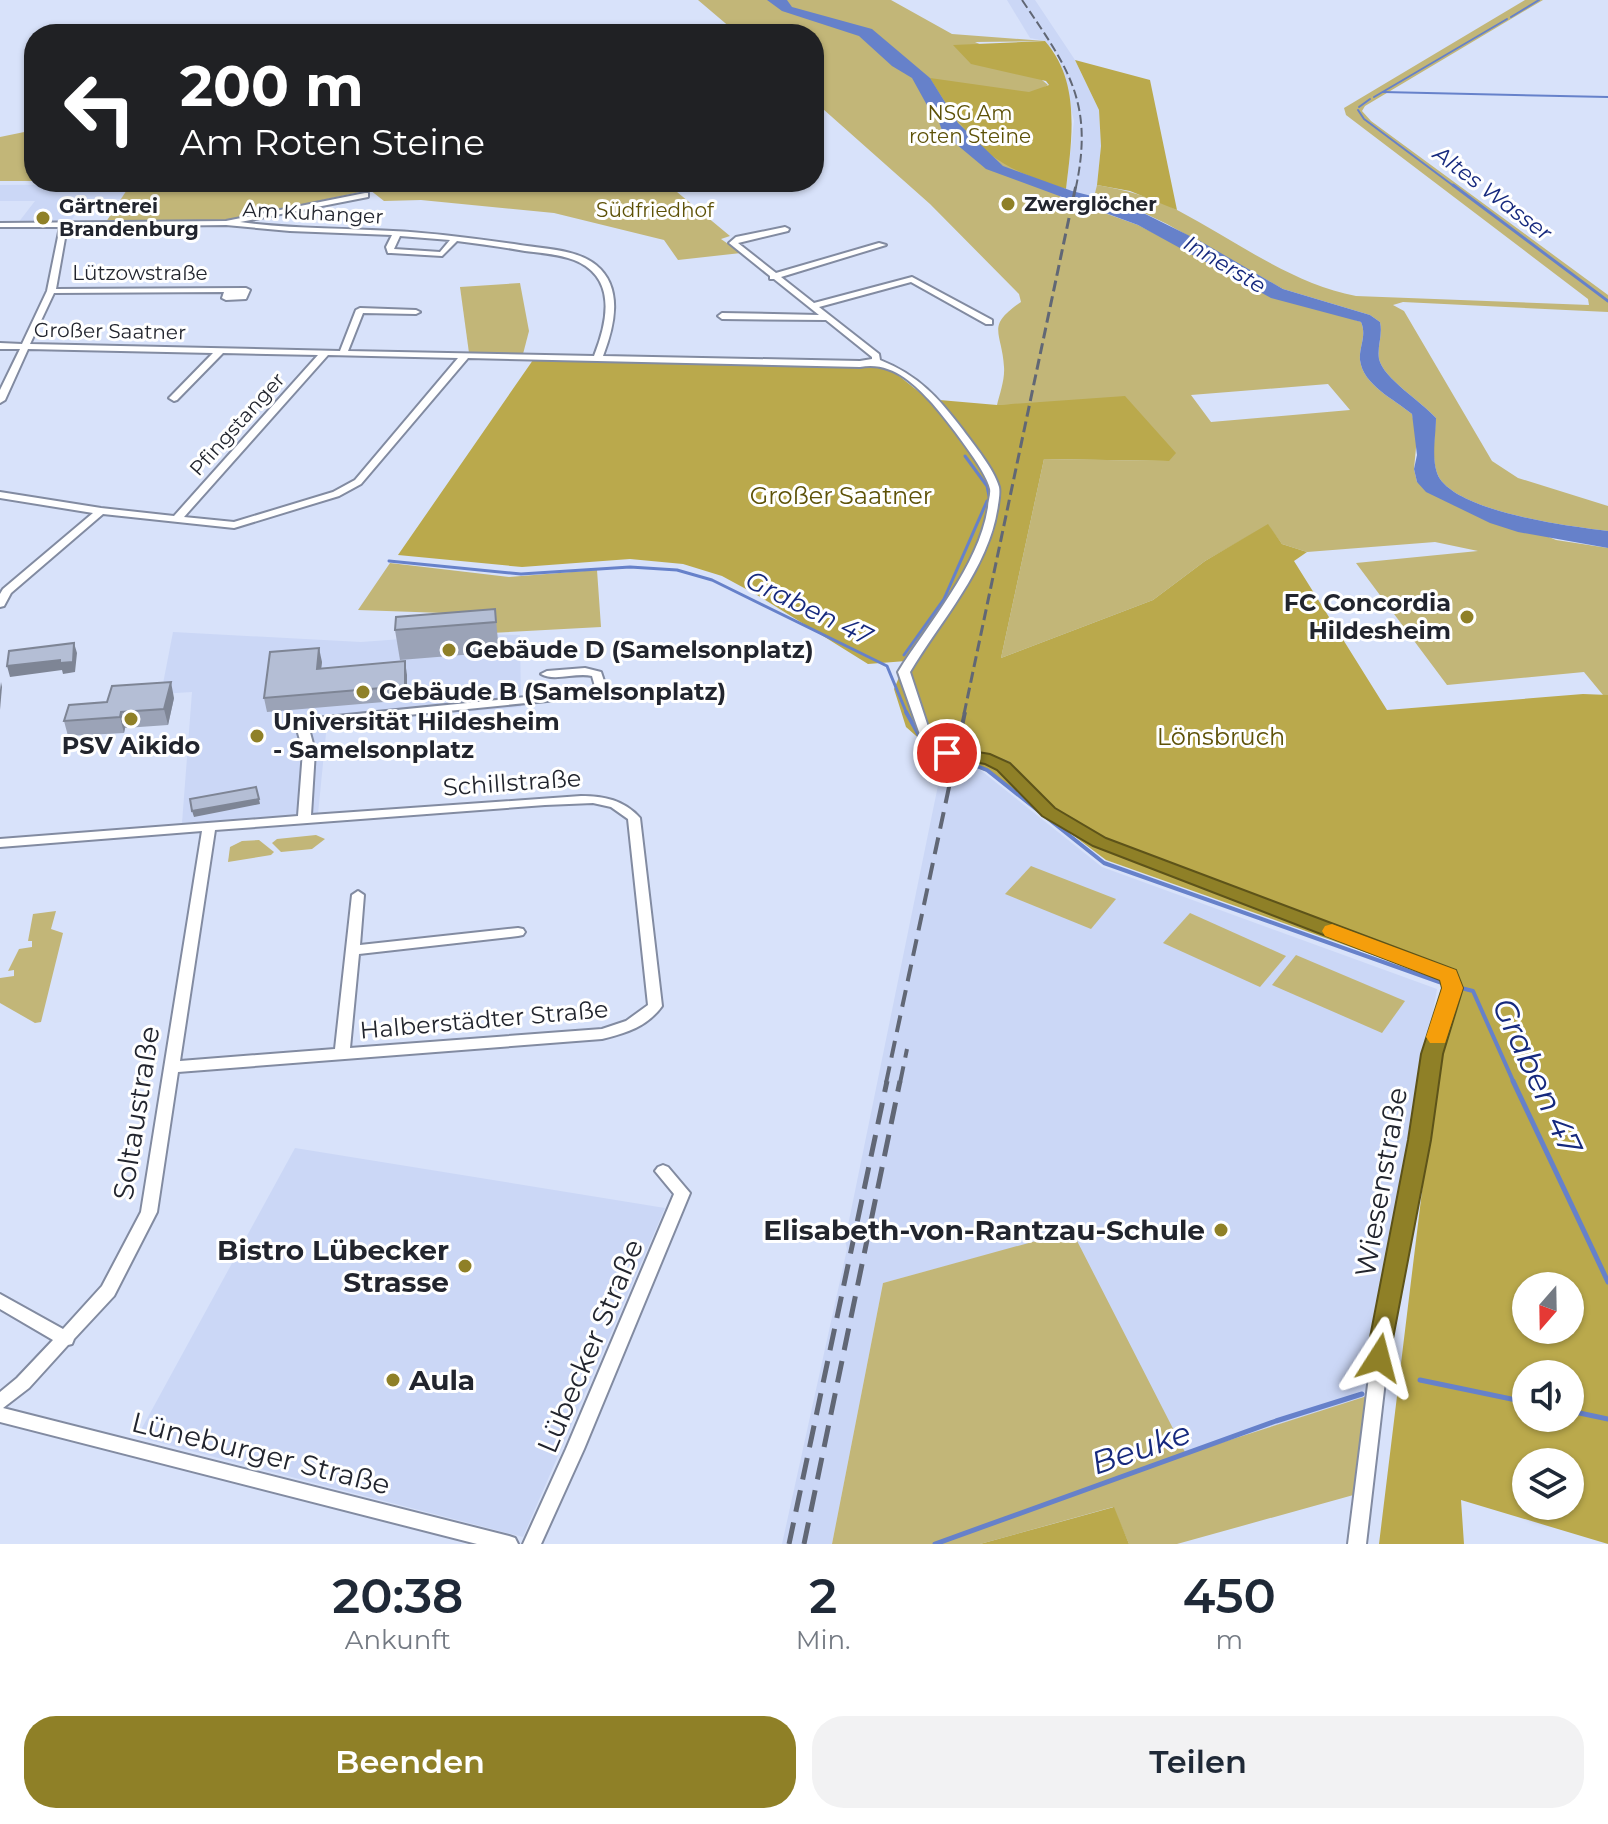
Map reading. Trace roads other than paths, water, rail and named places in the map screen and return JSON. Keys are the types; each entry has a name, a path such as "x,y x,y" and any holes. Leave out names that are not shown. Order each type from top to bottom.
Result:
{"street":[{"path":"0,225 226,223 365,195"},
{"name":"Am Kuhanger","path":"226,223 270,229 397,233 455,239 548,252 581,260 600,274 608,293 611,312 609,328 598,358"},
{"path":"0,400 51,291 64,225"},
{"path":"785,229 733,243 876,356 876,361"},
{"name":"Am Kuhanger","path":"397,233 390,247 391,251 400,253 442,254 455,239"},
{"path":"773,277 882,245"},
{"path":"812,306 912,279 989,322"},
{"name":"Lützowstraße","path":"51,291 229,290"},
{"path":"343,353 360,310 416,312"},
{"path":"722,316 827,318"},
{"name":"Großer Saatner","path":"0,346 860,364 876,361"},
{"name":"Großer Saatner","path":"174,398 220,351"},
{"name":"Pfingstanger","path":"176,520 325,353"},
{"path":"0,495 101,511 234,525 336,494 358,482 465,356"},
{"name":"Wiesenstraße","path":"876,361 896,369 921,386 995,489 981,543 952,601 933,624 904,672 928,744 947,753 990,760 1004,766 1049,812 1099,842 1449,975 1453,988 1432,1054 1420,1140 1384,1321 1357,1544"},
{"path":"0,604 3,591 101,511"},
{"path":"304,821 309,751 301,722 602,693 597,674 585,671 547,674"},
{"name":"Schillstraße","path":"209,828 545,801 602,800 623,805"},
{"name":"Halberstädter Straße","path":"171,1067 602,1034 626,1029 647,1016 655,1006 641,860 634,818 623,805"},
{"path":"0,843 209,828"},
{"name":"Soltaustraße","path":"0,1402 66,1339 108,1291 149,1212 209,828"},
{"name":"Halberstädter Straße","path":"342,1054 358,895"},
{"path":"353,950 518,932"},
{"name":"Lübecker Straße","path":"532,1544 682,1193 663,1171"},
{"path":"0,1301 66,1339"},
{"name":"Lüneburger Straße","path":"0,1415 509,1544"}],"water":[{"name":"Innerste","path":"767,0 787,0 792,7 872,29 930,78 958,123 1003,166 1072,191 1127,205 1200,241 1283,289 1370,315 1380,322 1379,359 1382,366 1395,382 1436,418 1434,457 1440,479 1453,491 1493,509 1608,531 1608,548 1518,532 1490,523 1426,492 1417,482 1414,469 1417,455 1412,414 1380,391 1362,369 1361,322 1271,298 1138,225 986,169 943,133 936,114 928,107 912,78 892,66 859,36 782,11"}],"waterway":[{"name":"Altes Wasser","path":"1511,17 1539,0"},
{"name":"Altes Wasser","path":"1374,97 1507,19"},
{"path":"1383,92 1608,97"},
{"name":"Altes Wasser","path":"1359,107 1370,99"},
{"name":"Altes Wasser","path":"1358,110 1364,119 1455,187"},
{"name":"Altes Wasser","path":"1453,185 1608,301"},
{"path":"965,456 987,486 989,496"},
{"path":"904,655 944,599 987,501"},
{"name":"Graben 47","path":"389,561 521,574 630,567 677,570 712,580 887,666 907,713"},
{"name":"Graben 47","path":"907,713 925,746"},
{"name":"Graben 47","path":"956,758 987,770 1104,863 1442,983"},
{"name":"Graben 47","path":"1457,987 1473,991 1514,1083"},
{"name":"Graben 47","path":"1513,1081 1608,1282"},
{"name":"Beuke","path":"1420,1380 1512,1399"},
{"name":"Beuke","path":"935,1544 1276,1421 1362,1394"},
{"name":"Beuke","path":"1584,1414 1608,1419"}],"railway":[{"path":"1022,0 1052,46 1073,87 1082,131 1076,187"},
{"path":"964,714 1076,185"},
{"path":"886,1083 965,712"},
{"path":"900,1083 907,1049"},
{"path":"789,1544 887,1081"},
{"path":"804,1544 900,1081"}],"place":[{"name":"Zwerglöcher","path":"1008,204"},
{"name":"Gärtnerei Brandenburg","path":"43,218"},
{"name":"FC Concordia Hildesheim","path":"1467,617"},
{"name":"Gebäude D (Samelsonplatz)","path":"449,650"},
{"name":"Gebäude B (Samelsonplatz)","path":"363,692"},
{"name":"PSV Aikido","path":"131,719"},
{"name":"Universität Hildesheim - Samelsonplatz","path":"257,736"},
{"name":"Elisabeth-von-Rantzau-Schule","path":"1221,1230"},
{"name":"Bistro Lübecker Strasse","path":"465,1266"},
{"name":"Aula","path":"393,1380"}],"park label":[{"name":"NSG Am roten Steine","path":"970,124"},
{"name":"Südfriedhof","path":"655,210"},
{"name":"Lönsbruch","path":"1221,737"}]}
